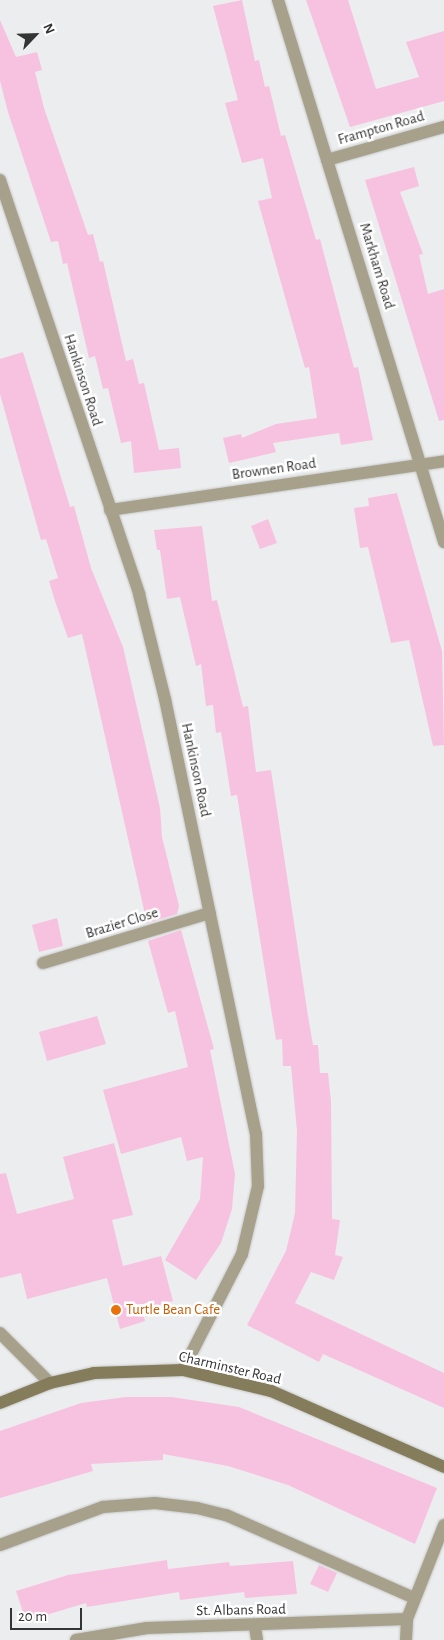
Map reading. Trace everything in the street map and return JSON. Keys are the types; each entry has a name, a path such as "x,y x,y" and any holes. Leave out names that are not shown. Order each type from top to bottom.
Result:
{"main road":[{"name":"Charminster Road","path":"0,1404 50,1383 94,1373 183,1370 272,1391 444,1467"}],"street":[{"name":"Markham Road","path":"278,0 444,542"},
{"name":"Frampton Road","path":"327,160 444,127"},
{"name":"Hankinson Road","path":"0,180 139,594 165,699 256,1134 258,1186 242,1254 183,1370"},
{"name":"Brownen Road","path":"110,510 444,461"},
{"name":"Brazier Close","path":"43,963 210,913"},
{"path":"0,1333 50,1383"},
{"path":"0,1545 103,1507 155,1503 197,1508 226,1515 414,1598"},
{"path":"406,1640 407,1619 444,1524"},
{"name":"St. Albans Road","path":"76,1640 147,1628 256,1634 407,1619"}],"building":[{"path":"242,0 255,61 259,60 265,87 269,86 281,136 285,135 316,240 320,239 354,368 358,367 373,440 341,445 339,433 273,443 276,452 229,463 223,438 241,434 242,438 276,424 317,418 309,367 305,368 258,201 272,198 263,158 242,163 225,103 238,100 213,6"},
{"path":"306,0 348,0 376,89 419,77 406,42 444,31 444,101 350,127"},
{"path":"0,20 16,57 37,52 42,70 35,72 44,108 88,235 93,234 100,262 103,261 126,361 133,359 139,384 144,383 159,450 179,448 181,468 134,473 131,441 121,443 108,388 103,389 95,356 89,358 67,263 63,264 58,241 51,242 8,112 0,81"},
{"path":"414,167 419,186 400,192 423,254 419,255 428,294 444,289 444,420 439,421 365,180"},
{"path":"23,352 70,507 74,506 91,568 123,647 160,808 162,837 179,906 177,914 147,923 82,634 68,638 55,601 49,581 58,578 46,539 41,540 0,394 0,359"},
{"path":"397,493 442,651 444,745 433,746 409,640 391,643 368,547 360,548 354,508 369,506 368,498"},
{"path":"268,519 277,543 260,549 251,526"},
{"path":"202,526 212,601 217,600 243,707 248,706 256,772 271,770 313,1045 318,1045 320,1073 328,1073 331,1101 332,1219 340,1220 335,1255 343,1257 334,1280 311,1272 295,1303 444,1373 444,1408 323,1354 319,1362 247,1325 286,1251 295,1213 297,1131 291,1066 283,1066 282,1039 276,1040 237,795 231,796 221,732 216,733 213,705 206,706 201,664 196,666 180,597 167,599 160,550 157,550 154,530"},
{"path":"57,918 63,946 39,952 32,925"},
{"path":"181,930 214,1049 210,1050 235,1174 232,1209 221,1243 196,1280 165,1260 200,1199 203,1157 187,1161 181,1137 121,1154 103,1090 188,1067 175,1011 168,1013 148,941"},
{"path":"97,1016 106,1044 47,1061 39,1032"},
{"path":"114,1143 133,1215 112,1220 123,1266 161,1256 173,1301 142,1310 145,1321 120,1329 107,1278 27,1299 21,1273 0,1278 0,1174 6,1173 17,1214 74,1199 63,1157"},
{"path":"126,1397 171,1397 239,1407 437,1488 415,1544 288,1485 228,1466 163,1454 163,1460 91,1464 93,1471 0,1498 0,1431 81,1403"},
{"path":"167,1560 168,1569 229,1562 230,1566 293,1561 297,1594 245,1598 244,1592 180,1600 179,1592 87,1607 86,1603 26,1621 16,1591 68,1575"},
{"path":"319,1565 337,1573 328,1592 310,1584"}],"place":[{"name":"Turtle Bean Cafe","path":"116,1310"}]}
